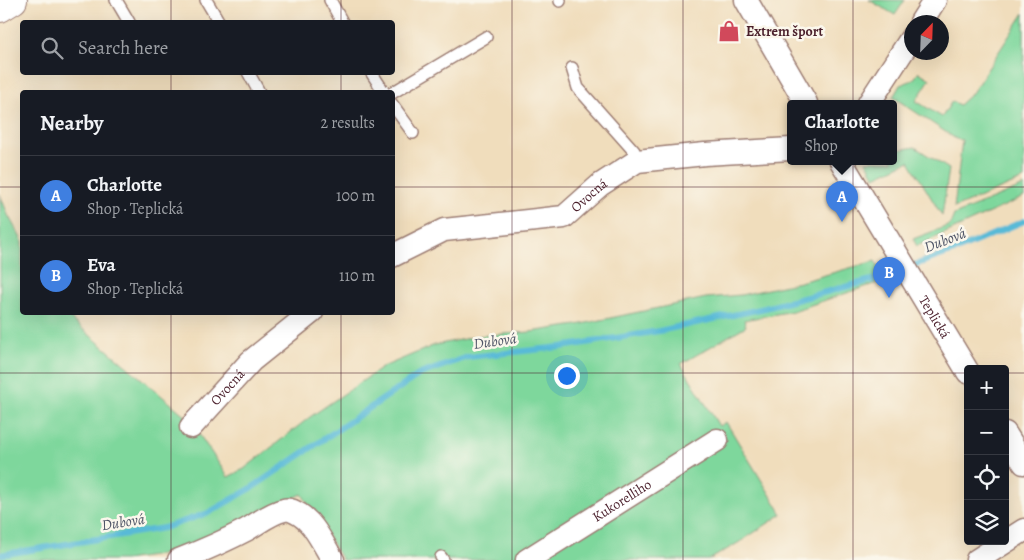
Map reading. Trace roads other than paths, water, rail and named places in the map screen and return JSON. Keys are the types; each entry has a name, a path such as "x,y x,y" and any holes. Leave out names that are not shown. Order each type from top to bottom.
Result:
{"main road":[{"path":"0,8 13,0"}],"street":[{"path":"746,0 804,100"},
{"path":"925,15 935,0"},
{"path":"871,100 904,49"},
{"name":"Ovocná","path":"395,254 444,230 564,217 600,184 637,162 705,154 787,149"},
{"name":"Teplická","path":"843,165 964,365"},
{"name":"Ovocná","path":"192,426 251,361 308,315"},
{"name":"Kukorelliho","path":"527,560 717,440"},
{"path":"1009,440 1024,464"},
{"path":"179,560 212,547 286,509 303,517 313,527 333,560"},
{"path":"977,560 1024,530"}],"lane":[{"path":"116,0 128,20"},
{"path":"206,0 218,20"},
{"path":"330,0 341,20"},
{"path":"395,91 486,37"},
{"path":"572,68 578,88 634,151 637,162"},
{"path":"250,75 259,90"},
{"path":"373,75 383,90"},
{"path":"395,108 413,133"}],"waterway":[{"name":"Dubová","path":"0,555 164,528 208,513 250,489 420,374 468,357 561,347 659,331 765,308 872,280 954,251 1024,221"}],"place":[{"name":"Extrem šport","path":"729,31"},
{"name":"Charlotte","path":"842,222"},
{"name":"Eva","path":"889,298"}]}
